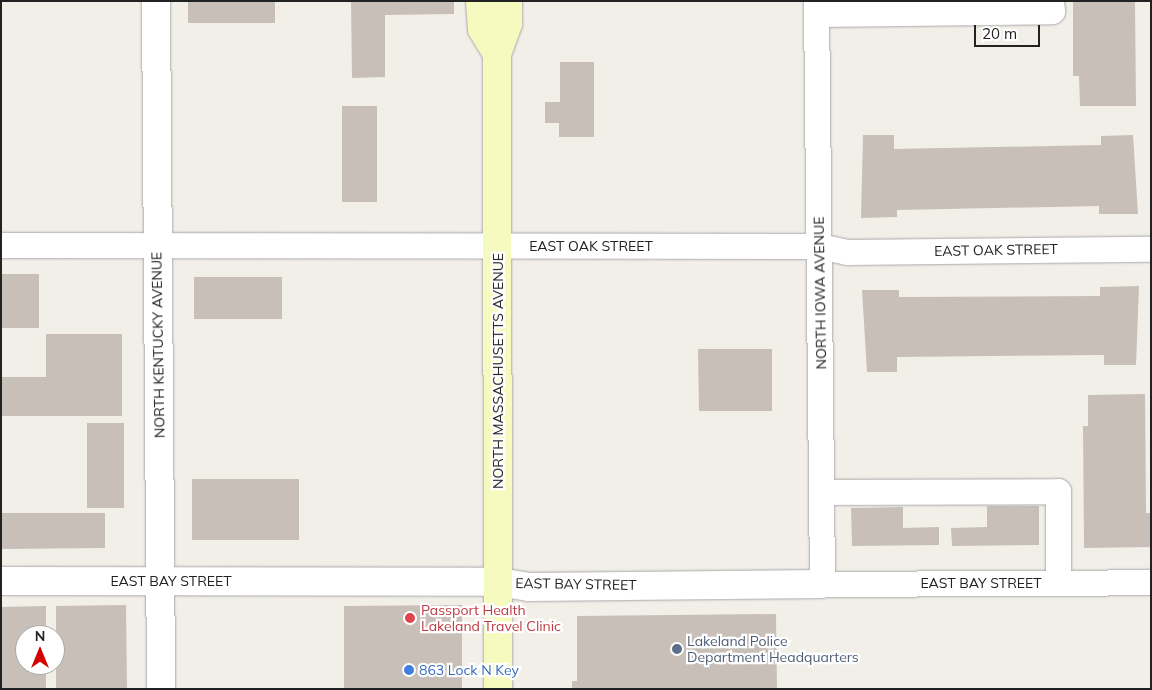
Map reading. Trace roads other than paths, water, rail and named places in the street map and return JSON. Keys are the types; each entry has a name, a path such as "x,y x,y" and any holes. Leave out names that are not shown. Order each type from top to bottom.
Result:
{"main road":[{"path":"480,1 482,29 497,54"},
{"name":"NORTH MASSACHUSETTS AVENUE","path":"498,689 499,246 497,54 508,23 508,1"}],"street":[{"name":"NORTH KENTUCKY AVENUE","path":"156,1 161,689"},
{"path":"817,8 1052,11 1052,1"},
{"name":"NORTH IOWA AVENUE","path":"817,8 822,584"},
{"name":"EAST OAK STREET","path":"1,245 819,246 848,252 1151,249"},
{"path":"821,492 1058,491 1058,582"},
{"name":"EAST BAY STREET","path":"1,581 498,582 529,586 1151,582"}],"place":[{"name":"Passport Health Lakeland Travel Clinic","path":"410,618"},
{"name":"Lakeland Police Department Headquarters","path":"677,649"},
{"name":"863 Lock N Key","path":"409,670"}]}
